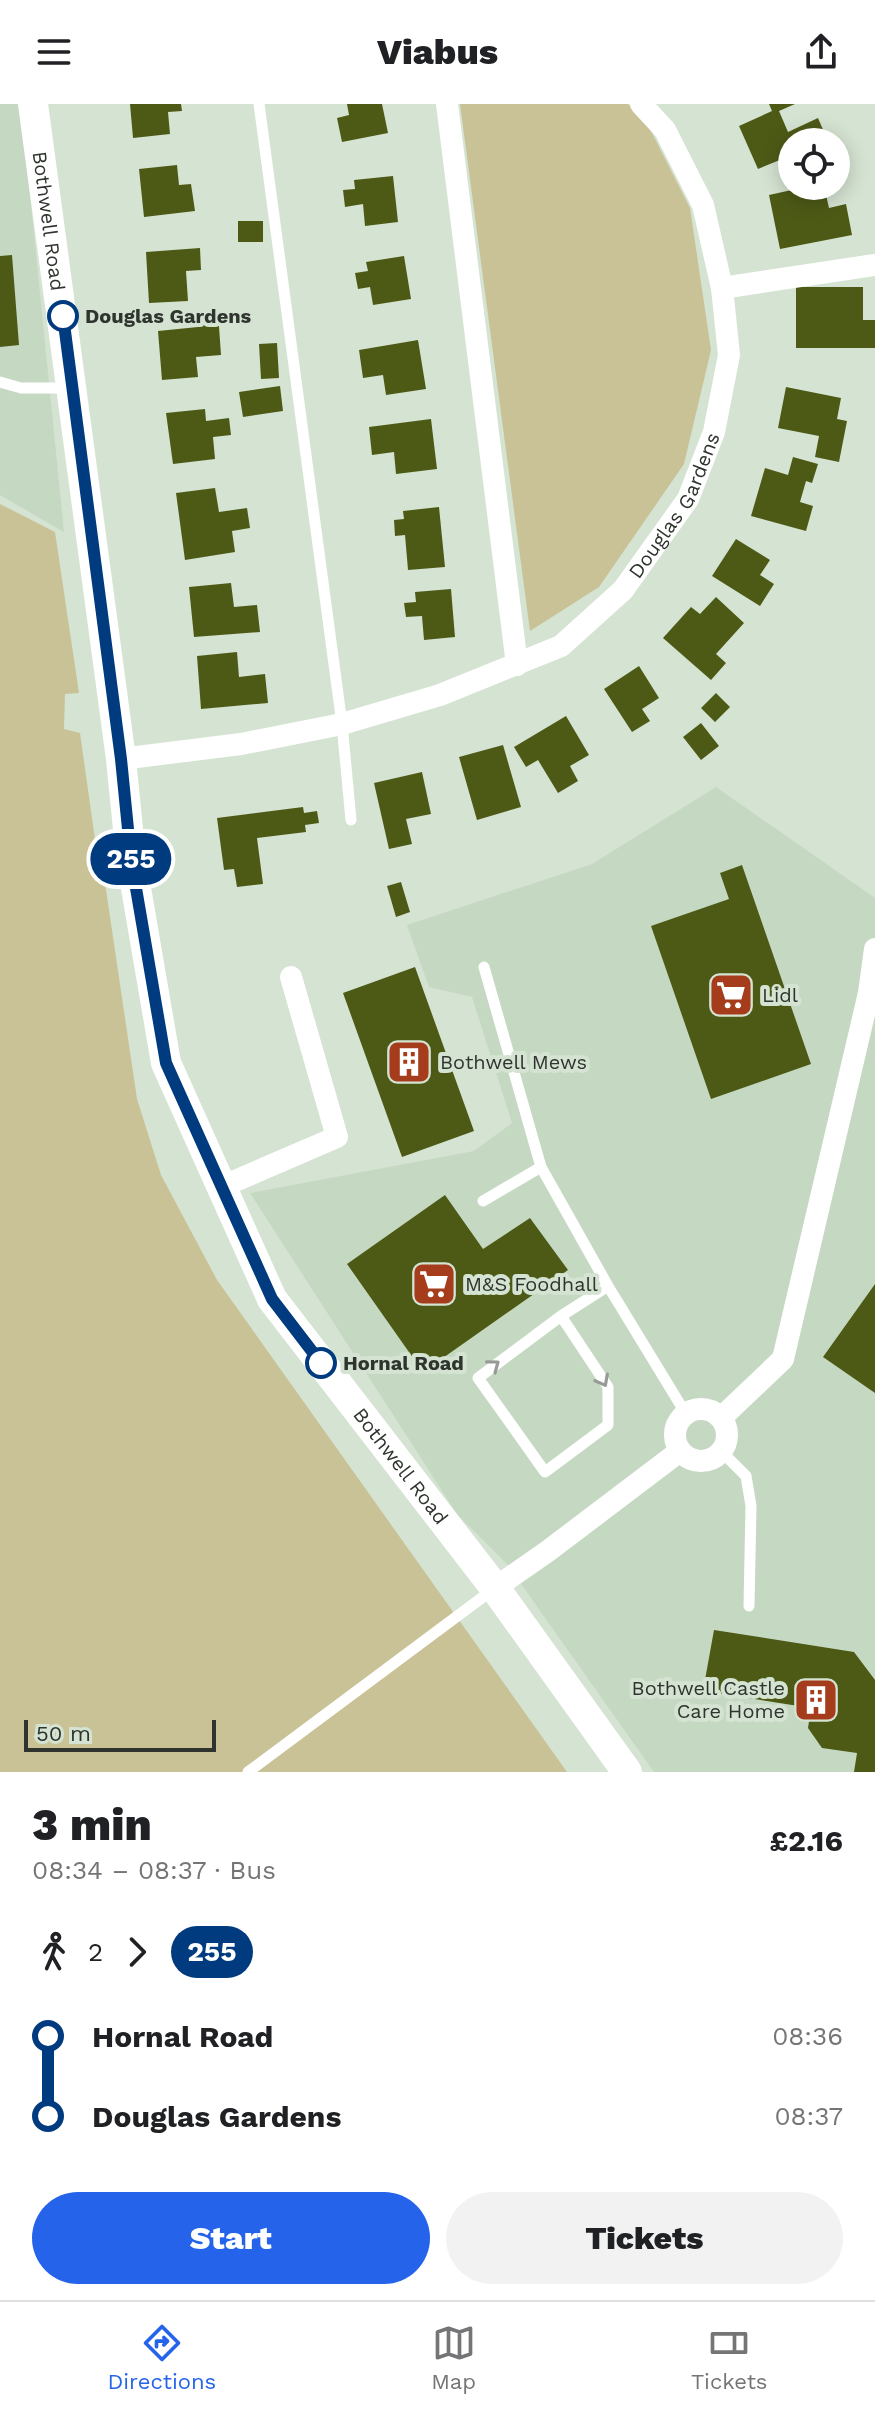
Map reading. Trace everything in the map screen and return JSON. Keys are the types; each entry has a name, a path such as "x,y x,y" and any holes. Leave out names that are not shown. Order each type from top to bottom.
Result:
{"main road":[{"name":"Bothwell Road","path":"33,104 73,388 131,859 166,1063 272,1299 495,1588 627,1772"}],"street":[{"path":"447,104 517,665"},
{"name":"Douglas Gardens","path":"121,759 241,744 342,724 440,695 561,646 623,590 688,499 714,432 729,355 722,288 703,205 665,130 641,104"},
{"path":"722,288 875,265"},
{"path":"721,1418 783,1359 872,993 875,949"},
{"path":"221,1187 337,1137 291,977"},
{"path":"703,1408 721,1418 728,1435 722,1452 708,1461 698,1461 689,1459 680,1451 674,1434 676,1425 686,1414 703,1408"},
{"path":"495,1588 680,1451"}],"lane":[{"path":"259,104 342,724 351,820"},
{"path":"0,382 21,388 73,388"},
{"path":"484,967 541,1167 608,1286 686,1414"},
{"path":"483,1201 541,1167"},
{"path":"561,1316 608,1387 608,1425 545,1472 478,1378 561,1316 608,1286"},
{"path":"722,1452 746,1476 751,1506 749,1606"},
{"path":"248,1772 495,1588"}],"shaded area":[{"path":"0,104 19,104 23,124 64,532 0,495"},
{"path":"460,104 628,104 649,127 690,208 711,350 684,464 599,587 530,631"},
{"path":"0,504 55,532 79,693 65,694 64,729 80,733 137,1099 161,1175 217,1280 567,1772 0,1772"},
{"path":"716,787 875,898 875,1772 654,1772 507,1564 457,1514 250,1193 474,1151 512,1123 472,997 429,987 407,925 592,864"}],"building":[{"path":"130,104 181,104 182,111 168,112 170,134 133,138"},
{"path":"347,104 382,104 388,133 342,142 337,118 349,115"},
{"path":"769,104 795,104 779,111 786,128 778,128 778,161 758,169 739,126 772,111"},
{"path":"818,118 822,128 797,128"},
{"path":"177,165 179,185 191,184 195,211 144,217 139,169"},
{"path":"393,176 398,222 365,226 363,204 345,207 343,190 355,189 354,180"},
{"path":"778,193 778,200 827,200 829,208 846,204 852,235 780,249 769,195"},
{"path":"238,221 263,221 263,242 238,242"},
{"path":"200,248 201,270 186,271 188,301 149,303 146,252"},
{"path":"12,255 19,345 0,347 0,256"},
{"path":"404,256 411,299 373,305 370,287 358,289 355,273 368,271 366,262"},
{"path":"796,287 863,287 863,320 875,320 875,348 796,348"},
{"path":"218,312 221,355 196,357 198,377 162,380 158,331 198,327 197,314"},
{"path":"418,340 426,389 386,395 383,375 363,378 359,350"},
{"path":"277,343 279,378 261,379 259,344"},
{"path":"280,386 283,411 243,417 239,392"},
{"path":"786,387 841,398 837,419 847,421 839,462 815,457 819,436 778,428"},
{"path":"205,409 206,421 229,418 231,435 213,437 215,459 173,464 166,413"},
{"path":"431,419 437,469 396,474 394,452 372,455 369,427"},
{"path":"793,457 818,464 812,483 806,481 800,502 813,506 806,531 751,516 765,468 788,475"},
{"path":"215,488 219,512 247,508 250,528 232,531 235,552 185,560 176,493"},
{"path":"439,507 445,567 408,570 405,535 395,536 394,520 404,519 403,511"},
{"path":"736,539 770,560 760,575 774,584 760,606 712,576"},
{"path":"231,583 234,607 257,605 260,632 194,637 189,587"},
{"path":"451,589 455,637 424,640 422,616 406,617 404,603 416,602 415,592"},
{"path":"716,597 744,623 716,654 726,663 711,680 663,638 691,607 700,614"},
{"path":"237,652 239,677 265,674 268,703 201,709 197,656"},
{"path":"639,666 659,698 642,709 650,721 632,732 604,689"},
{"path":"716,693 730,707 715,722 701,708"},
{"path":"566,716 589,755 570,766 578,781 558,793 538,760 526,767 514,747"},
{"path":"701,723 719,746 701,760 683,737"},
{"path":"503,745 521,807 477,820 459,757"},
{"path":"422,772 431,814 406,819 412,844 389,849 374,783"},
{"path":"303,807 304,813 317,811 319,823 305,825 306,832 257,838 263,884 237,887 234,869 224,870 217,818"},
{"name":"Lidl","path":"742,865 811,1064 711,1099 651,926 729,899 720,873"},
{"path":"401,882 410,912 396,917 387,886"},
{"name":"Bothwell Mews","path":"415,967 474,1131 402,1157 343,993"},
{"name":"M&S Foodhall","path":"445,1195 483,1249 530,1218 568,1270 423,1372 347,1264"},
{"path":"875,1284 875,1393 823,1357"},
{"name":"Bothwell Castle Care Home","path":"714,1630 854,1652 875,1680 875,1772 854,1772 857,1753 822,1748 808,1728 811,1708 703,1691"}],"bus line":[{"name":"255","path":"63,316 121,759 131,859 166,1063 272,1299 321,1363"}],"place":[{"name":"Douglas Gardens","path":"63,316"},
{"name":"Lidl","path":"731,995"},
{"name":"Bothwell Mews","path":"409,1062"},
{"name":"M&S Foodhall","path":"434,1284"},
{"name":"Hornal Road","path":"321,1363"},
{"name":"Bothwell Castle Care Home","path":"816,1700"}]}
